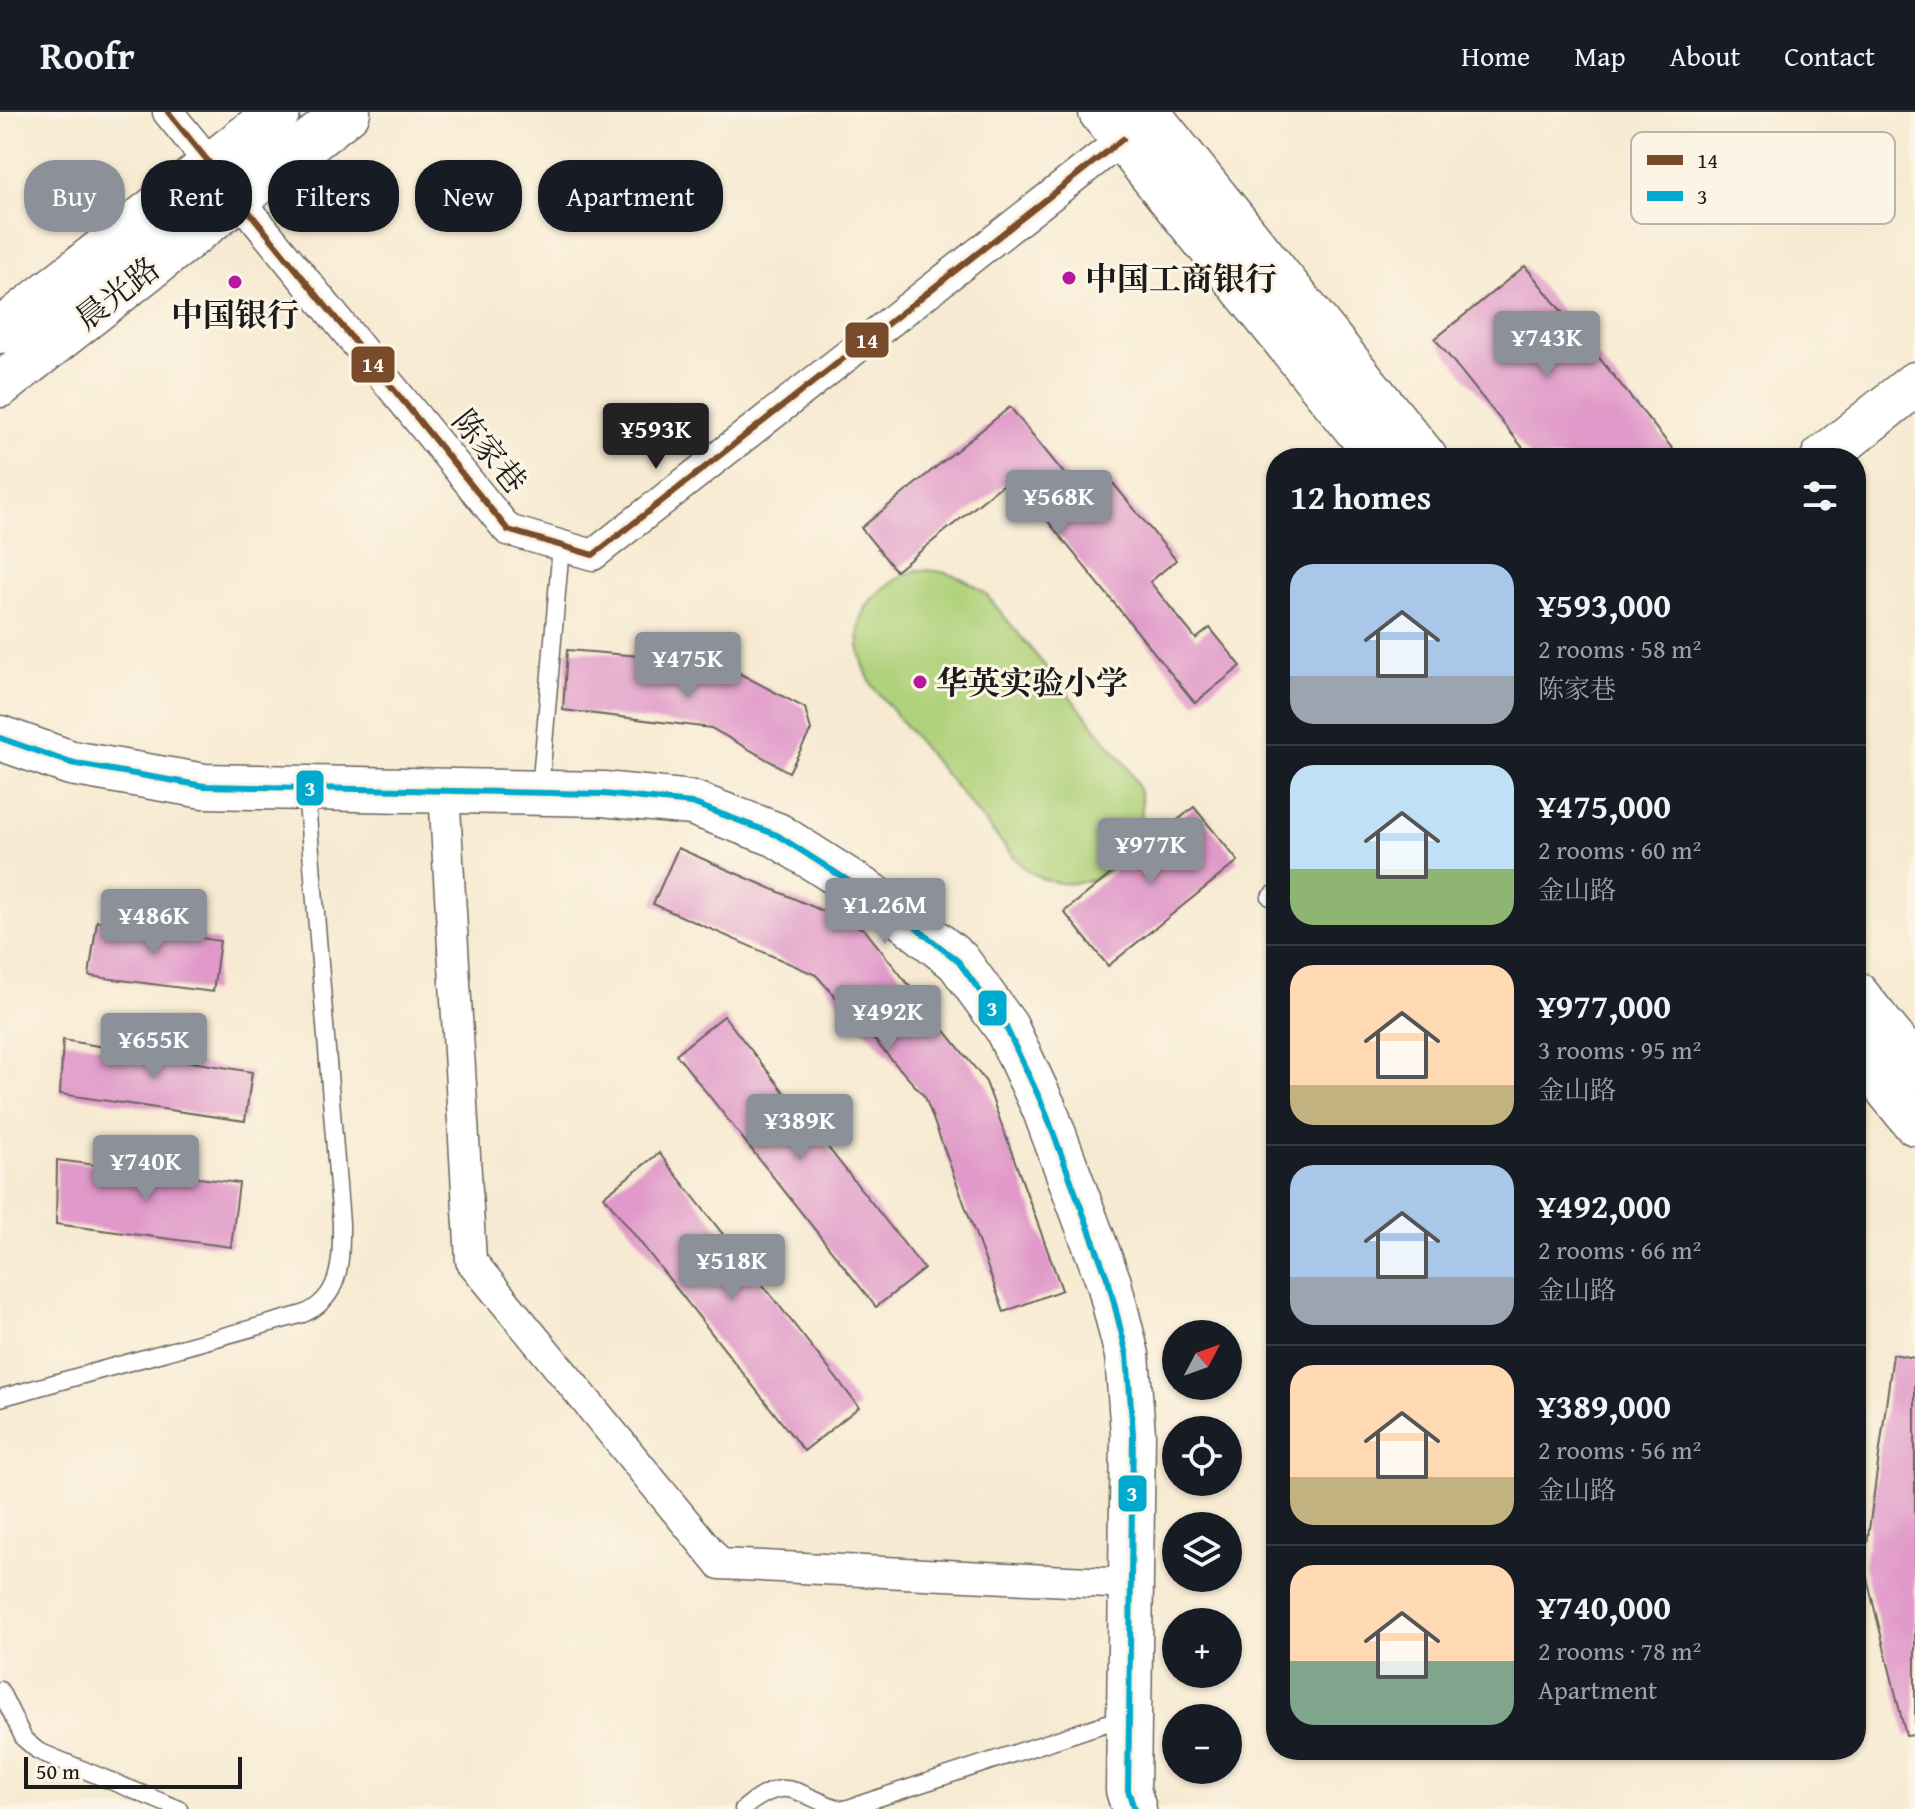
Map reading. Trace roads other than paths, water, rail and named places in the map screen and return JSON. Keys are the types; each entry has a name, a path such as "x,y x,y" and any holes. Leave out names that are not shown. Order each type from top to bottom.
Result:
{"street":[{"name":"陈家巷","path":"168,112 208,160"},
{"name":"晨光路","path":"216,160 278,112"},
{"name":"晨光路","path":"252,188 348,112"},
{"name":"陈家巷","path":"252,214 508,530 593,555 1124,121"},
{"path":"1124,121 1372,448"},
{"path":"1124,121 1416,448"},
{"name":"晨光路","path":"0,331 141,219"},
{"name":"晨光路","path":"0,385 196,232"},
{"path":"1835,448 1915,384"},
{"path":"0,738 71,763 204,786 603,794 692,803 777,835 891,908 958,961 1006,1027 1044,1108 1109,1283 1127,1355 1133,1434 1128,1790 1134,1809"},
{"path":"444,790 471,1261 720,1564 1130,1584"},
{"path":"1866,1006 1915,1067"},
{"path":"1866,1062 1915,1123"}],"lane":[{"path":"540,793 561,546"},
{"path":"0,1398 303,1314 317,1308 332,1294 341,1256 341,1223 306,789"},
{"path":"0,1690 24,1739 38,1751 179,1809"},
{"path":"743,1809 759,1796 787,1788 843,1809 1127,1716"}],"place":[{"name":"中国工商银行","path":"1069,278"},
{"name":"中国银行","path":"235,282"},
{"name":"华英实验小学","path":"920,682"}]}
